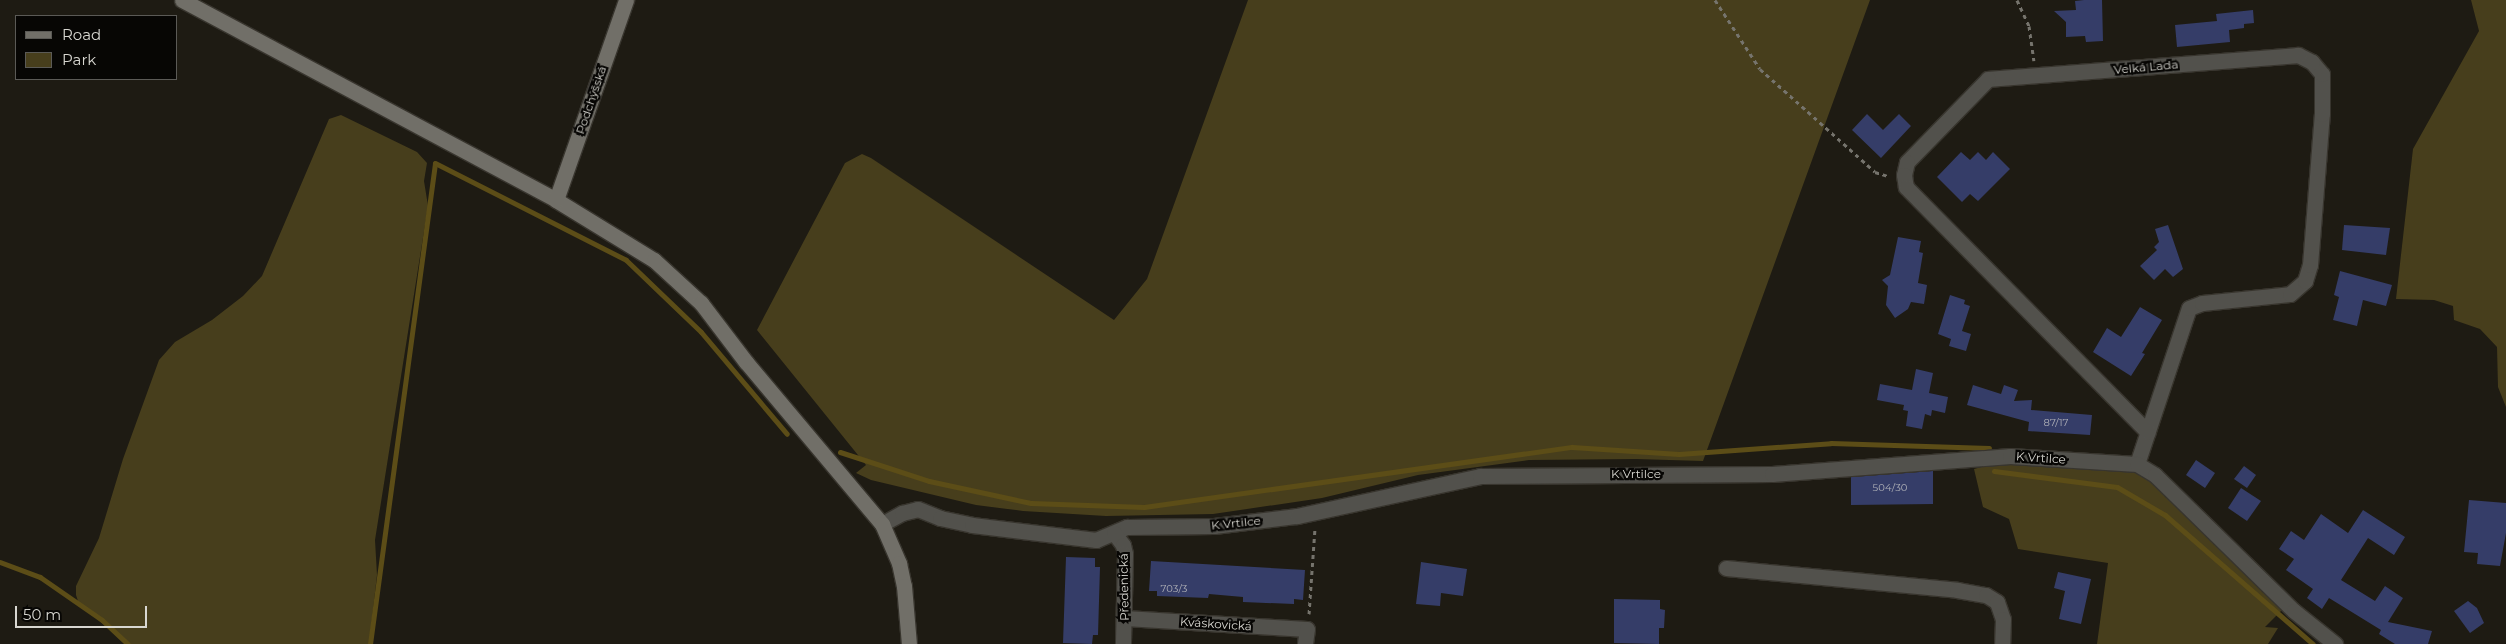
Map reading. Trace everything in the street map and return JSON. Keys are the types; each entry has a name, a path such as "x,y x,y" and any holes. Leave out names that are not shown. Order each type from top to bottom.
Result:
{"street":[{"path":"182,0 556,200 654,260 701,303 746,362 882,524 899,563 904,586 909,644"},
{"name":"Podchýšská","path":"556,200 626,0"},
{"name":"Velká Lada","path":"1904,176 1907,162 1988,79 2298,55 2312,62 2322,74 2322,114 2310,265 2305,281 2290,294 2202,303 2189,308 2137,464"},
{"path":"1904,176 1906,187 2148,432"},
{"name":"K Vrtilce","path":"882,524 902,513 918,509 940,518 972,525 1096,540 1127,527 1214,526 1297,516 1316,510 1480,476 1772,474 2010,456 2137,464 2155,475 2294,611 2335,644"},
{"name":"Předenická","path":"1114,533 1126,554 1123,644"},
{"path":"1726,568 1948,589 1986,595 1997,602 2003,619 2002,644"},
{"name":"Kváskovická","path":"1125,618 1306,637"}],"path":[{"path":"1715,0 1760,69 1875,172 1886,176 1904,176"},
{"path":"2017,0 2029,26 2036,76"},
{"path":"1306,637 1316,510"}],"green space":[{"path":"1248,0 1870,0 1703,461 1636,459 1529,460 1418,475 1322,498 1213,514 1106,516 1023,511 976,505 871,480 856,473 866,465 757,330 845,163 862,154 871,158 1114,320 1147,279"},
{"path":"2471,0 2506,0 2506,407 2498,387 2497,347 2480,329 2454,320 2453,306 2434,300 2396,299 2413,149 2479,31"},
{"path":"341,115 417,152 427,163 424,181 428,206 375,540 377,575 369,644 127,644 79,604 76,586 99,538 123,459 159,360 175,342 212,320 243,296 262,276 329,119"},
{"path":"2004,461 2109,462 2140,473 2161,490 2283,609 2265,627 2278,628 2268,644 2097,644 2108,563 2018,549 2009,519 1983,507 1974,469"}],"building":[{"path":"2102,0 2103,41 2086,42 2085,36 2066,37 2066,22 2054,11 2076,10 2075,1"},
{"path":"2253,10 2254,23 2244,24 2244,28 2229,30 2230,42 2177,47 2175,25 2217,21 2216,14"},
{"path":"1867,114 1883,130 1899,114 1911,126 1881,158 1852,130"},
{"path":"1961,152 1970,160 1978,152 1986,160 1993,152 2010,169 1978,201 1970,194 1962,202 1937,177"},
{"path":"2168,225 2183,269 2173,277 2165,269 2154,280 2140,266 2157,250 2154,247 2159,242 2155,229"},
{"path":"2344,225 2390,228 2386,255 2342,250"},
{"path":"1898,237 1921,241 1919,252 1923,253 1918,283 1927,285 1924,304 1911,302 1908,309 1895,318 1886,305 1888,286 1882,280 1890,275"},
{"path":"2340,271 2392,285 2386,306 2363,300 2357,326 2333,320 2339,297 2334,295"},
{"path":"1950,295 1965,300 1964,304 1970,306 1962,331 1971,334 1966,351 1949,346 1951,339 1938,334"},
{"path":"2140,307 2162,320 2142,353 2145,354 2131,376 2093,352 2107,328 2121,337"},
{"path":"1916,369 1933,373 1929,393 1948,397 1945,413 1932,410 1931,416 1925,414 1922,429 1906,426 1908,411 1903,410 1904,405 1877,400 1880,384 1912,390"},
{"path":"1973,385 2001,394 2004,385 2018,390 2014,401 2032,400 2031,410 2092,415 2090,435 2028,431 2029,422 1967,405"},
{"path":"2196,460 2215,473 2205,488 2186,475"},
{"path":"2244,466 2256,475 2247,488 2234,479"},
{"path":"1933,471 1933,504 1851,505 1851,477"},
{"path":"2241,488 2261,501 2247,521 2228,508"},
{"path":"2469,500 2506,503 2506,533 2500,566 2477,564 2478,553 2464,552"},
{"path":"2363,510 2405,537 2394,555 2368,538 2341,580 2375,601 2385,586 2403,598 2388,622 2432,631 2428,644 2395,644 2379,634 2381,630 2329,598 2322,609 2307,598 2313,589 2286,570 2294,559 2279,549 2291,531 2304,540 2321,514 2348,533"},
{"path":"1066,557 1095,558 1095,567 1100,567 1098,635 1093,635 1092,644 1063,643"},
{"path":"1151,561 1305,570 1303,600 1294,599 1294,604 1243,602 1243,597 1209,594 1208,598 1157,596 1157,591 1149,591"},
{"path":"1421,562 1467,569 1463,596 1441,593 1440,606 1416,604"},
{"path":"2058,572 2091,579 2081,624 2059,619 2065,591 2054,588"},
{"path":"1614,599 1660,600 1660,609 1665,610 1664,628 1659,628 1659,644 1614,643"},
{"path":"2468,601 2477,608 2484,623 2470,633 2454,611"}],"waterway":[{"path":"370,644 435,163 626,260 701,332 787,434"},
{"path":"840,452 929,481 1031,503 1144,507 1572,447 1679,454 1831,443 1989,448"},
{"path":"1994,471 2117,487 2165,515 2313,644"},
{"path":"0,562 40,577 102,620 128,644"}]}
